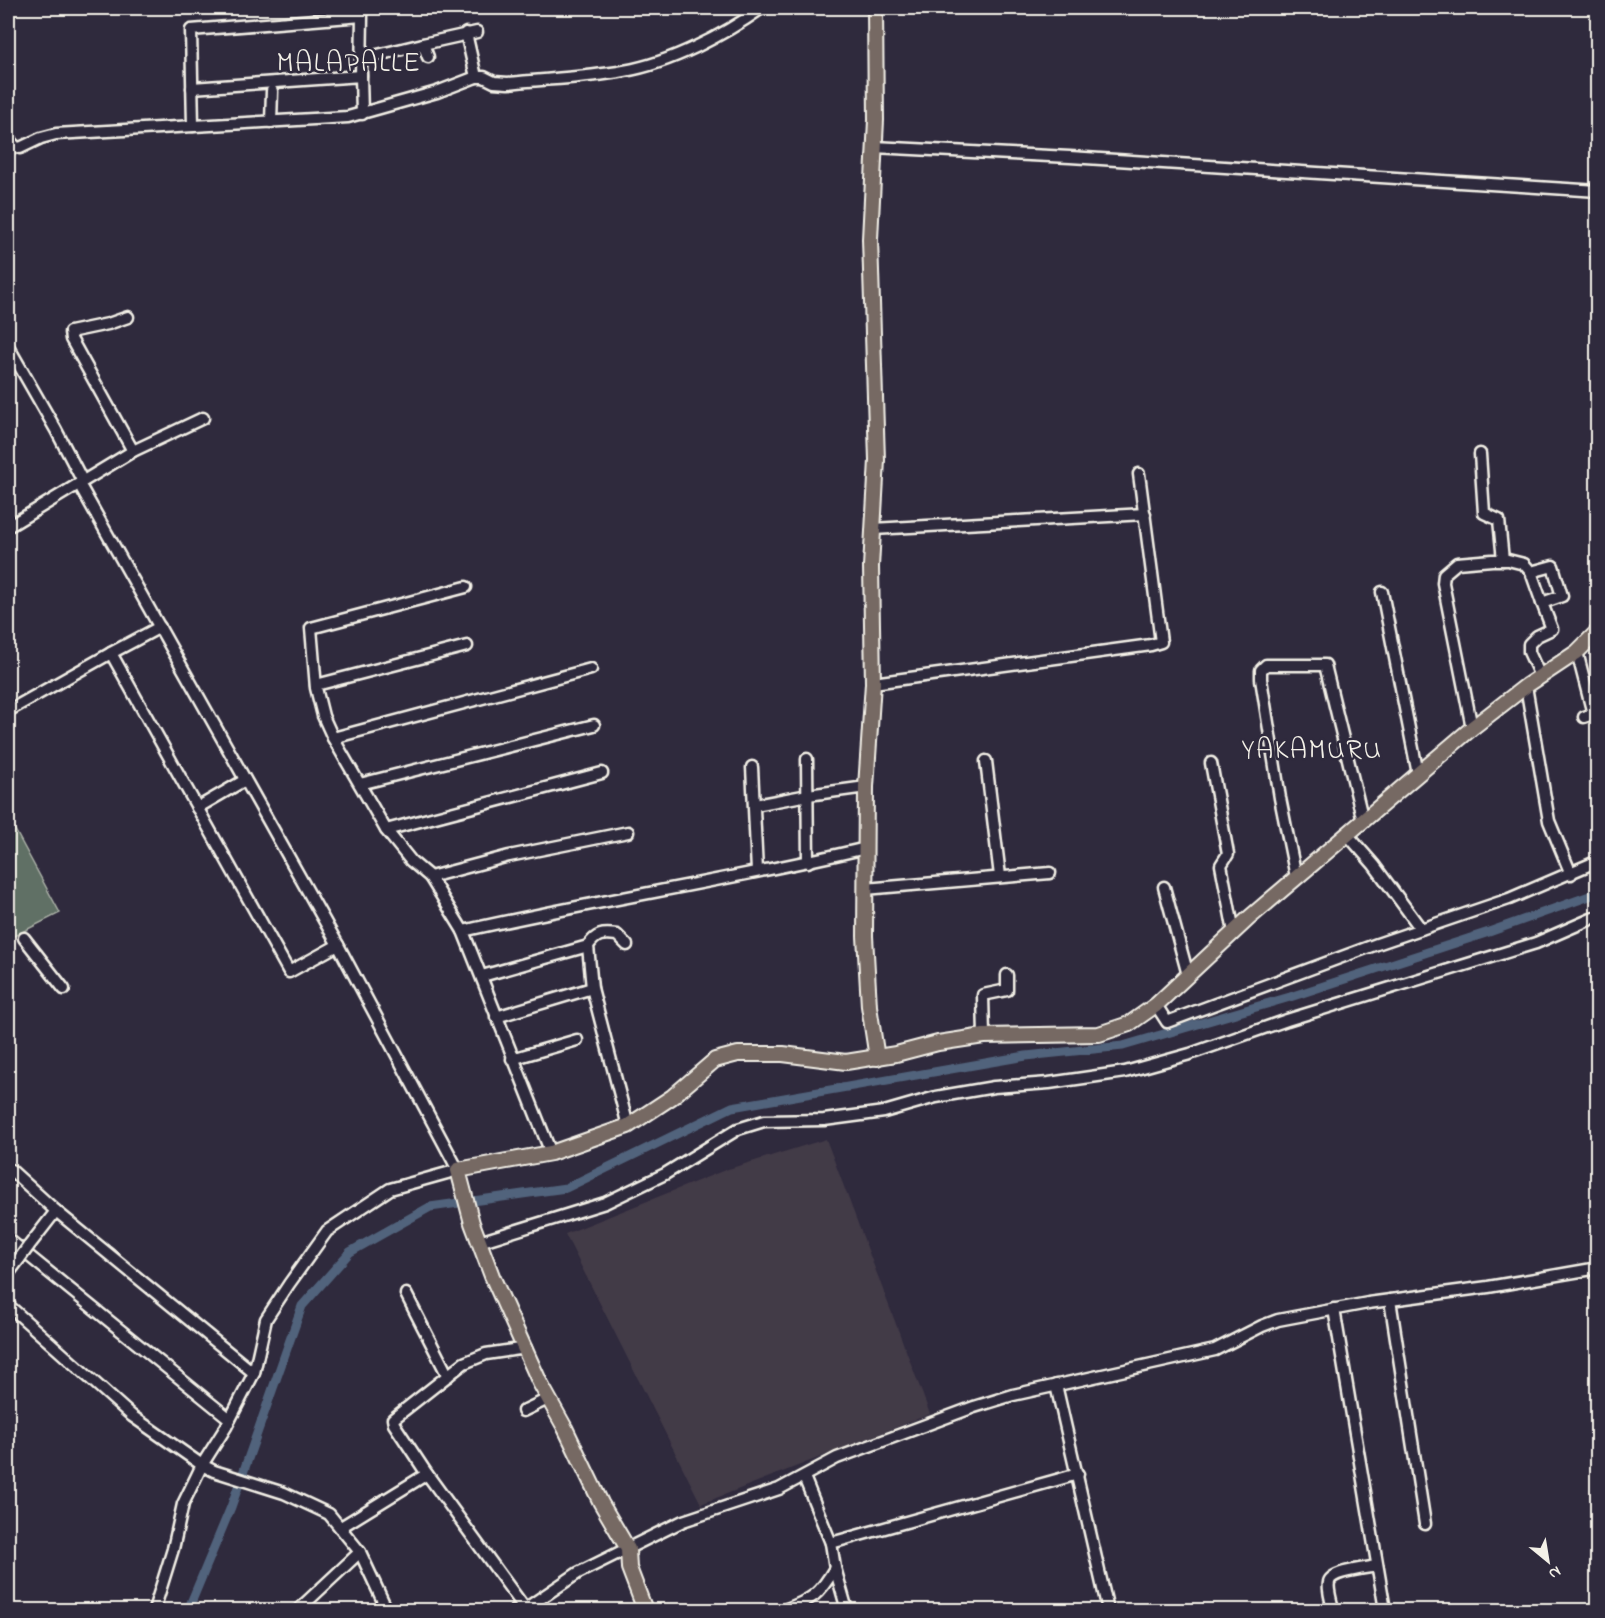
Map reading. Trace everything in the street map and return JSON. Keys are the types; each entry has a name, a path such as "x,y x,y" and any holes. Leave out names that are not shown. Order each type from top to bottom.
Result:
{"main road":[{"path":"875,8 876,79 871,287 877,460 871,567 873,683 866,788 866,969 877,1058"},
{"path":"645,1611 629,1568 628,1549 548,1399 492,1276 472,1223 459,1176 550,1153 628,1126 672,1097 715,1060 738,1054 783,1053 846,1062 877,1058 938,1043 984,1036 1099,1034 1129,1024 1156,1005 1233,932 1472,728 1526,686 1577,652 1597,633"}],"street":[{"path":"8,139 20,148 56,134 348,117 437,92 476,77 508,83 625,71 655,63 700,45 762,8"},
{"path":"193,126 191,30 362,16 362,114"},
{"path":"361,59 471,33 476,77"},
{"path":"423,44 428,57"},
{"path":"192,88 361,76"},
{"path":"271,122 272,92"},
{"path":"874,147 1070,157 1598,191"},
{"path":"128,317 70,332 71,339 93,381 133,451"},
{"path":"8,346 56,430 82,485 159,627 338,945 459,1176 390,1189 327,1231 266,1319 254,1373 202,1465 183,1504 173,1549 154,1611"},
{"path":"11,525 82,485 133,451 203,418"},
{"path":"1480,454 1484,513 1499,520 1503,560"},
{"path":"873,683 1161,642 1139,474"},
{"path":"873,529 1145,514"},
{"path":"1472,728 1445,597 1444,574 1457,563 1503,560 1524,564 1531,572 1552,629 1537,636 1530,644 1529,652 1540,676"},
{"path":"1531,572 1553,566 1562,596 1542,603"},
{"path":"466,587 311,628 316,685 323,716 333,738 386,830 411,861 430,878 463,931 550,1153"},
{"path":"1382,592 1418,774"},
{"path":"8,711 159,627"},
{"path":"316,685 466,646"},
{"path":"1577,652 1593,714 1584,717"},
{"path":"111,653 289,972 338,945"},
{"path":"1296,877 1280,798 1261,679 1261,670 1266,665 1325,665 1363,821"},
{"path":"333,738 591,669"},
{"path":"1526,686 1549,821 1570,874"},
{"path":"360,784 594,725"},
{"path":"807,759 808,862"},
{"path":"986,761 1000,876"},
{"path":"1211,763 1228,854 1221,865 1233,932"},
{"path":"752,767 757,871"},
{"path":"386,830 602,773"},
{"path":"198,808 245,780"},
{"path":"755,805 808,795 866,788"},
{"path":"430,878 509,856 628,832"},
{"path":"1347,834 1374,865 1421,929"},
{"path":"463,931 523,917 808,862 866,848"},
{"path":"1156,1005 1167,1022 1509,898 1598,861"},
{"path":"866,889 1050,873"},
{"path":"1164,887 1188,975"},
{"path":"479,1242 605,1203 665,1174 738,1129 764,1121 824,1120 884,1112 936,1097 994,1087 1049,1083 1125,1072 1190,1054 1287,1020 1536,943 1598,916"},
{"path":"482,976 588,946 595,936 603,933 617,935 627,945"},
{"path":"24,938 64,989"},
{"path":"588,946 592,988 628,1126"},
{"path":"984,1036 983,995 1007,990 1007,975"},
{"path":"496,1017 592,988"},
{"path":"512,1059 577,1040"},
{"path":"11,1170 56,1211 254,1373"},
{"path":"8,1274 56,1211"},
{"path":"8,1239 230,1419"},
{"path":"526,1348 486,1354 464,1363 393,1419 427,1474 522,1610 578,1573 683,1521 779,1489 837,1458 1012,1395 1215,1350 1278,1320 1334,1309 1488,1287 1598,1268"},
{"path":"406,1294 448,1376"},
{"path":"1390,1300 1425,1524"},
{"path":"8,1305 132,1416 202,1465 262,1486 329,1514 360,1552 387,1611"},
{"path":"1334,1309 1385,1611"},
{"path":"1056,1385 1108,1611"},
{"path":"523,1411 548,1399"},
{"path":"341,1527 427,1474"},
{"path":"831,1543 1078,1474"},
{"path":"804,1477 831,1543 835,1568 848,1611"},
{"path":"298,1611 360,1552"},
{"path":"1333,1611 1329,1582 1331,1578 1342,1573 1377,1566"},
{"path":"784,1611 808,1601 822,1589 835,1568"}],"shaded area":[{"path":"826,1139 930,1414 701,1504 565,1234 725,1170"}],"green space":[{"path":"8,817 60,913 8,939"}],"waterway":[{"path":"188,1610 231,1507 302,1306 350,1252 430,1207 566,1188 732,1107 1026,1056 1123,1046 1290,997 1489,932 1598,893"}],"district":[{"name":"MALAPALLE","path":"349,61"},
{"name":"YAKAMURU","path":"1312,748"}]}
